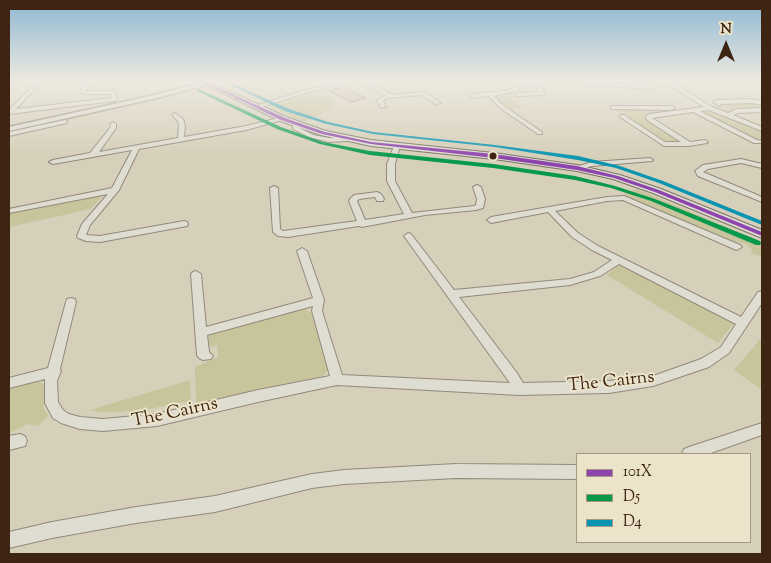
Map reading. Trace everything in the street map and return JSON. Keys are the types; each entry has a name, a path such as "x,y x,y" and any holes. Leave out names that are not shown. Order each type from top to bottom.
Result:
{"main road":[{"path":"261,107 296,124 346,139 520,159 577,168 616,177 658,191 762,234"}],"street":[{"path":"9,112 75,107"},
{"path":"9,129 88,107"},
{"path":"502,107 540,133"},
{"path":"613,108 678,108"},
{"path":"661,108 670,114"},
{"path":"689,144 650,119 649,116 710,108 762,129"},
{"path":"694,110 756,142 760,142"},
{"path":"728,115 737,112 762,110"},
{"path":"176,115 180,118 182,125 181,140"},
{"path":"622,116 664,144"},
{"path":"53,162 181,140 283,119"},
{"path":"9,134 64,122"},
{"path":"92,156 113,128 113,124"},
{"path":"656,146 705,142"},
{"path":"397,146 391,164 391,181 409,216"},
{"path":"136,147 116,190 83,229 81,233 83,237 100,239 184,224"},
{"path":"577,168 592,164 650,160"},
{"path":"762,166 741,161 706,167 699,171 701,174 762,200"},
{"path":"274,188 275,227 281,234 476,208 480,206 481,199 477,187"},
{"path":"9,211 116,190"},
{"path":"362,224 353,201 357,198 377,194 380,199"},
{"path":"491,220 608,199 624,198 737,247"},
{"path":"550,210 575,235 619,260 742,322"},
{"path":"408,236 513,377 519,388"},
{"path":"302,251 319,300 317,311 337,380"},
{"path":"452,294 570,282 597,274 619,260"},
{"path":"196,274 200,333 203,355 207,356"},
{"name":"The Cairns","path":"71,302 50,391 53,408 58,414 66,419 92,425 127,424 154,420 286,389 337,380 519,388 608,387 654,381 705,363 725,350 742,322 762,295"},
{"path":"200,333 319,300"},
{"path":"9,383 55,371"},
{"path":"692,453 762,429"},
{"path":"9,540 52,530 136,515 214,504 312,481 344,477 456,471 576,472"}],"shaded area":[{"path":"270,107 331,107 305,122"},
{"path":"508,107 524,108 511,109"},
{"path":"715,107 762,107 762,109 727,112"},
{"path":"621,109 654,109 663,111 664,113 647,116 646,119 679,139 680,142 665,142 628,119 629,116 616,111"},
{"path":"710,110 762,131 762,141 753,139 699,111"},
{"path":"637,189 762,242 762,256 751,254 752,249 746,244 731,240 625,197 617,196"},
{"path":"106,192 91,209 9,227 9,213"},
{"path":"618,265 626,266 727,316 733,324 718,343 607,275"},
{"path":"304,308 311,313 328,366 323,376 259,389 196,405 195,367 218,357 217,345 212,347 207,344 207,337 209,335"},
{"path":"762,337 762,390 734,370"},
{"path":"37,380 44,385 44,408 48,416 38,426 28,424 9,433 9,387"},
{"path":"190,380 191,401 138,411 102,412 90,410"}],"transit line":[{"name":"D5","path":"235,107 279,128 322,143 370,153 493,166 575,178 613,187 653,200 758,243"},
{"name":"101X","path":"258,107 283,119 324,133 371,143 494,156 577,168 616,177 657,191 762,234"},
{"name":"D4","path":"281,107 327,123 373,133 495,146 578,158 618,167 661,182 762,223"}]}
